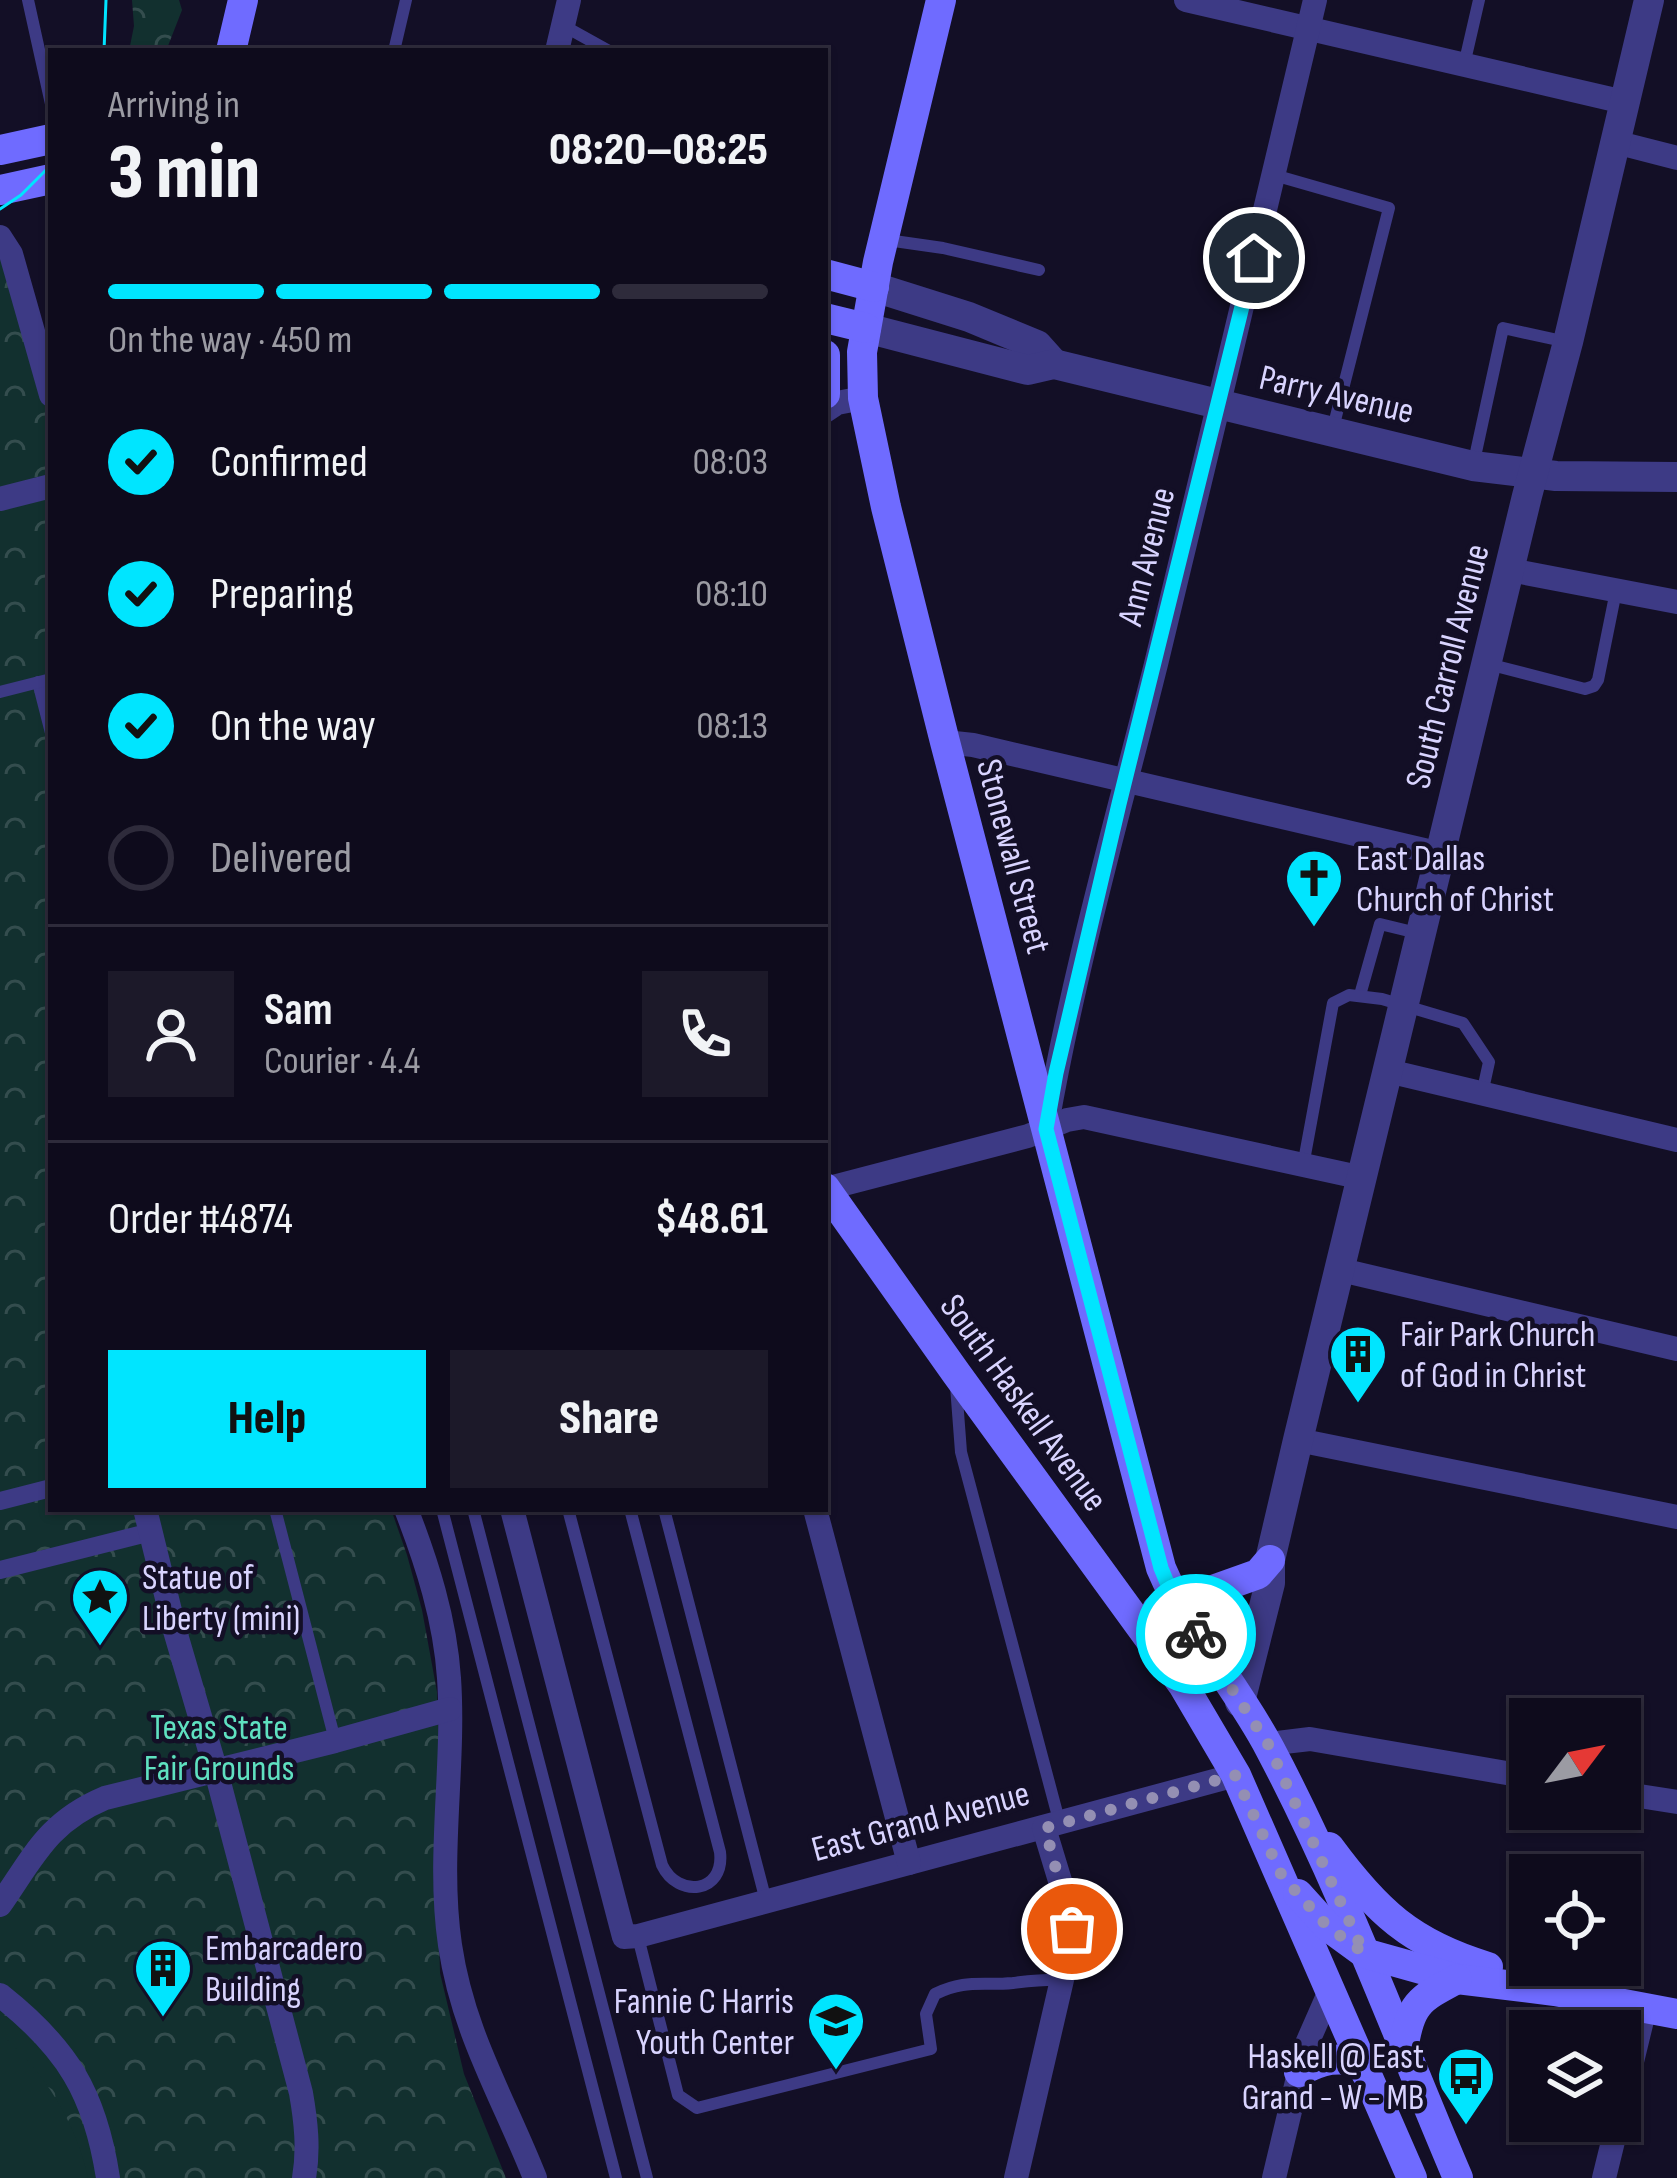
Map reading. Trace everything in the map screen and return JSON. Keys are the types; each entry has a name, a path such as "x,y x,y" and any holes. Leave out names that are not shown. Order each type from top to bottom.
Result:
{"main road":[{"path":"233,48 243,0"},
{"name":"Stonewall Street","path":"941,0 874,287 862,352 863,398 945,742 1161,1568 1175,1602 1240,1702"},
{"path":"0,150 48,140"},
{"path":"0,190 48,179"},
{"name":"Parry Avenue","path":"828,275 874,287"},
{"name":"Parry Avenue","path":"828,319 866,328"},
{"name":"South Haskell Avenue","path":"828,1193 1183,1684 1235,1775 1282,1876 1412,2178"},
{"path":"1135,1619 1258,1574 1270,1560"},
{"path":"1240,1702 1268,1744 1298,1807 1457,2178"},
{"path":"1298,1807 1377,1907 1410,1933 1449,1955 1556,1991"},
{"path":"1282,1876 1327,1926 1364,1953 1457,1979 1556,1991 1677,2014"},
{"path":"1330,1991 1364,1953 1389,1936 1410,1933"},
{"path":"1403,2049 1409,2018 1419,2002 1457,1979"},
{"path":"1299,2072 1322,2060 1343,2057 1364,2063"}],"street":[{"path":"558,48 569,0"},
{"path":"1186,0 1624,102"},
{"name":"Ann Avenue","path":"1046,1129 1315,0"},
{"name":"South Carroll Avenue","path":"1240,1702 1298,1440 1649,0"},
{"path":"1615,142 1677,158"},
{"path":"0,237 11,254 48,384"},
{"name":"Parry Avenue","path":"874,287 1037,345 1054,364"},
{"name":"Parry Avenue","path":"866,328 1028,370 1054,364 1473,466 1533,474 1677,478"},
{"path":"828,409 863,398"},
{"path":"0,499 48,487"},
{"path":"1510,569 1677,602"},
{"path":"945,742 1441,854"},
{"path":"1388,1071 1677,1140"},
{"path":"828,1188 1084,1118 1363,1178"},
{"path":"1341,1270 1677,1349"},
{"path":"1298,1440 1677,1517"},
{"path":"0,1501 48,1489"},
{"path":"407,1512 444,1634 450,1709 449,1939 455,1977 479,2055 535,2178"},
{"path":"513,1512 631,1936"},
{"path":"815,1512 909,1864"},
{"path":"0,1570 148,1520 301,2093 307,2124 304,2178"},
{"path":"0,1904 48,1835 79,1809 105,1798 450,1709"},
{"path":"1268,1744 1310,1739 1509,1773"},
{"name":"East Grand Avenue","path":"631,1936 1235,1775"},
{"path":"1641,1796 1677,1802"},
{"path":"1016,2178 1072,1929 1052,1826"},
{"path":"1274,2178 1305,2048 1330,1991"},
{"path":"0,1995 56,2045 78,2079 95,2114 108,2178"},
{"path":"1641,2024 1645,2008"},
{"path":"1604,2178 1613,2142"}],"lane":[{"path":"28,0 48,90"},
{"path":"395,48 406,0"},
{"path":"1464,65 1479,0"},
{"path":"563,26 603,48"},
{"path":"1274,175 1389,208 1332,432"},
{"path":"886,239 1039,270"},
{"path":"1473,466 1503,328 1568,342"},
{"path":"1487,664 1585,688 1594,686 1616,590"},
{"path":"0,692 44,681 48,711"},
{"path":"1360,995 1380,924 1422,934"},
{"path":"1303,1166 1333,1003 1349,995 1463,1023 1489,1062 1482,1095"},
{"path":"956,1373 961,1452 1052,1826"},
{"path":"276,1512 335,1741"},
{"path":"443,1512 616,2178"},
{"path":"474,1512 647,2178"},
{"path":"569,1512 662,1865 668,1877 681,1886 700,1887 714,1880 722,1868 720,1852 631,1512"},
{"path":"665,1512 766,1901"},
{"path":"700,1887 706,1916"},
{"path":"631,1936 678,2095 697,2108 931,2049 926,2014 935,1994 957,1984 1063,1980"}],"green space":[{"path":"132,0 179,0 182,10 167,48 130,48"},
{"name":"Texas State Fair Grounds","path":"0,260 48,416 48,1512 392,1512 422,1610 437,1692 440,1973 464,2074 506,2178 0,2178"},
{"path":"0,2034 31,2064 56,2099 88,2178 0,2178"}],"tram line":[{"path":"104,48 106,0"},
{"path":"0,209 48,168"}],"way so far":[{"path":"1072,1929 1045,1828 1235,1775 1282,1876 1327,1926 1364,1953 1268,1744 1196,1634"}],"place":[{"name":"East Dallas Church of Christ","path":"1314,929"},
{"name":"Fair Park Church of God in Christ","path":"1358,1405"},
{"name":"Statue of Liberty (mini)","path":"100,1648"},
{"name":"Embarcadero Building","path":"163,2019"},
{"name":"Fannie C Harris Youth Center","path":"836,2072"},
{"name":"Haskell @ East Grand - W - MB","path":"1466,2127"}],"route":[{"path":"1196,1634 1161,1568 1046,1129 1119,804 1254,258"}]}
